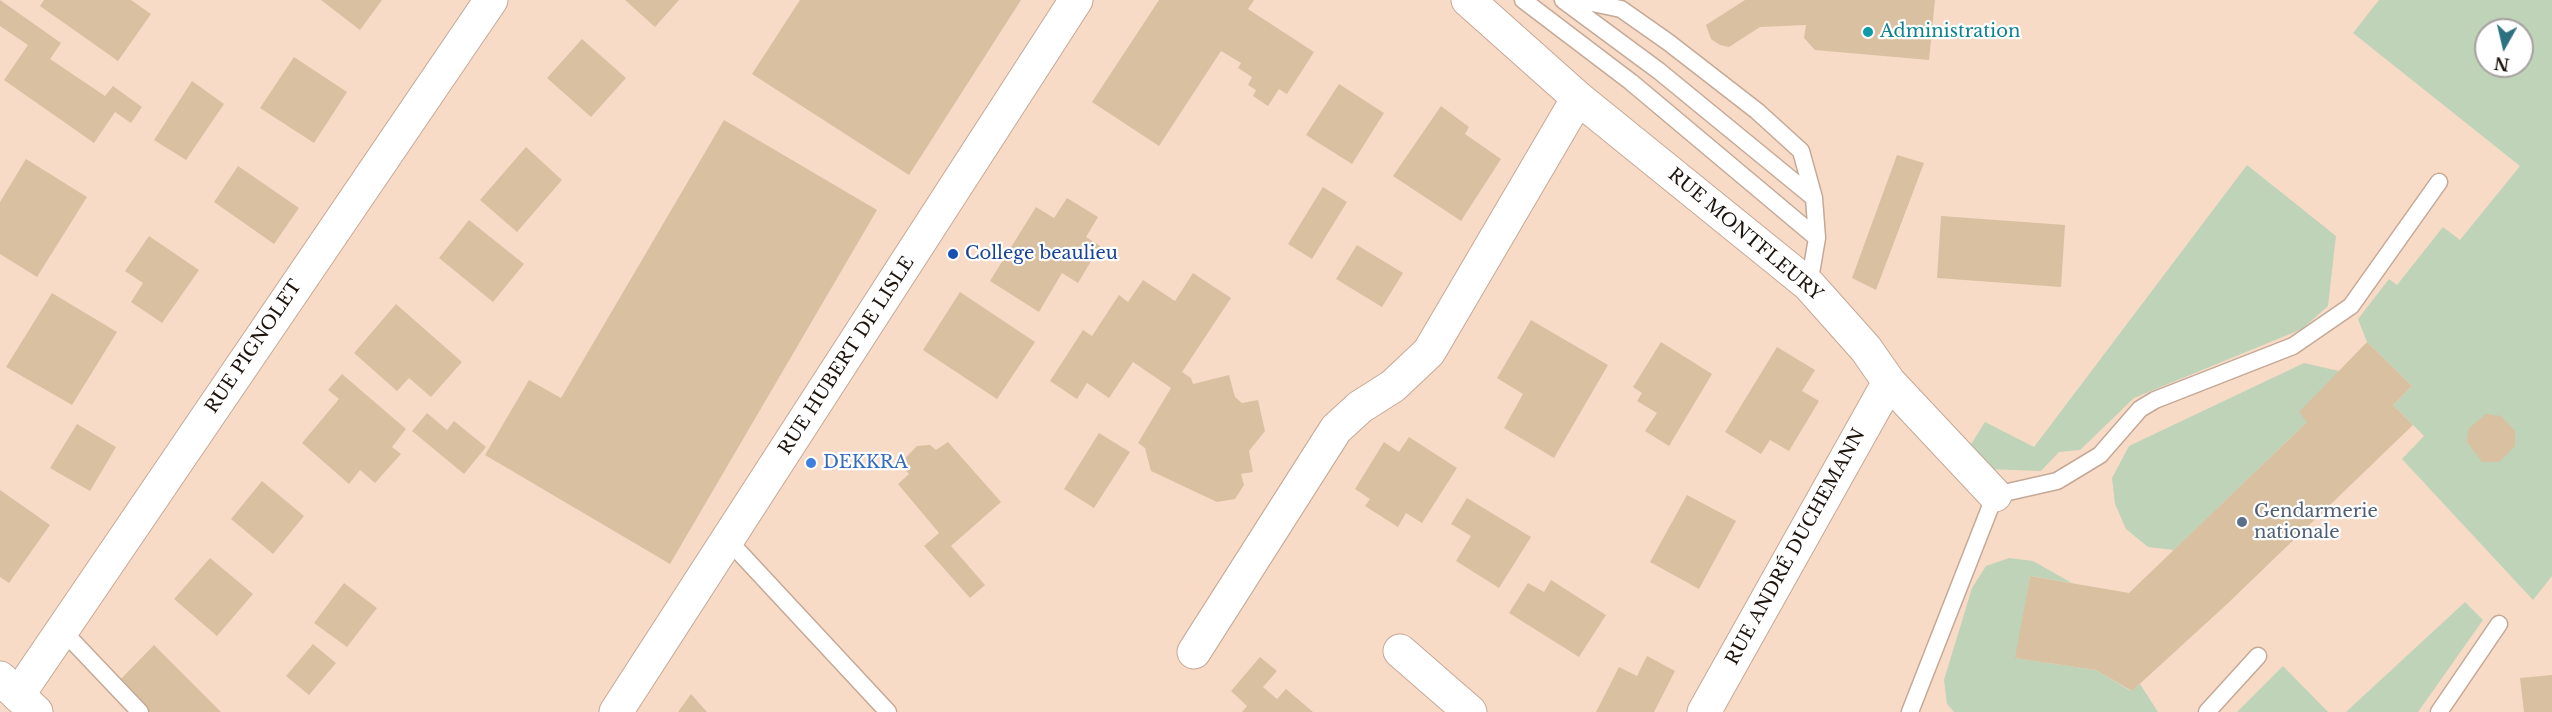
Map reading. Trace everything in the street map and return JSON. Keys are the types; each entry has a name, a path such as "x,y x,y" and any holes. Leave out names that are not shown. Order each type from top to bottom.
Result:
{"street":[{"name":"RUE PIGNOLET","path":"18,695 491,0"},
{"name":"RUE HUBERT DE LISLE","path":"616,712 1076,0"},
{"name":"RUE MONTFLEURY","path":"1468,0 1578,98 1809,285 1852,332 1889,382 1995,495"},
{"path":"1194,652 1336,429 1360,407 1393,386 1429,352 1578,98"},
{"name":"RUE ANDRÉ DUCHEMANN","path":"1704,712 1889,382"},
{"path":"1400,651 1470,712"}],"lane":[{"path":"1524,0 1631,82 1817,238"},
{"path":"1563,0 1659,71 1814,198"},
{"path":"1578,0 1621,9 1668,42 1756,111 1801,151 1814,198 1817,238 1809,285"},
{"path":"1910,712 1995,495 2057,481 2100,455 2140,409 2155,400 2293,346 2350,306 2439,182"},
{"path":"728,540 888,712"},
{"path":"2439,712 2499,624"},
{"path":"62,630 136,711"},
{"path":"2207,712 2258,657"}],"green space":[{"path":"2379,0 2552,0 2552,576 2533,600 2402,459 2424,436 2393,405 2412,386 2367,342 2358,319 2389,279 2397,285 2443,227 2460,240 2520,166 2353,33"},
{"path":"2247,165 2336,236 2328,306 2302,329 2134,398 2080,450 2059,452 2041,471 1986,469 1968,449 1985,422 2034,447"},
{"path":"2304,363 2339,371 2307,422 2174,550 2148,547 2126,529 2115,504 2112,478 2129,446"},
{"path":"2009,558 2033,561 2072,583 2030,576 2016,658 2096,670 2131,691 2140,684 2158,712 1954,712 1947,704 1944,680 1972,588 1986,566"},
{"path":"2465,602 2483,620 2418,712 2346,712"},
{"path":"2283,666 2328,712 2237,712"}],"building":[{"path":"0,0 61,43 50,59 105,96 113,86 142,107 131,123 115,112 94,143 4,80 28,45 0,26"},
{"path":"44,0 131,0 151,14 118,61 40,6"},
{"path":"321,0 382,0 360,30"},
{"path":"625,0 679,0 655,27"},
{"path":"800,0 1021,0 909,175 752,74"},
{"path":"1159,0 1254,0 1248,9 1314,52 1287,94 1279,89 1268,106 1253,96 1256,90 1248,85 1252,77 1238,68 1241,63 1221,51 1159,146 1092,102"},
{"name":"Administration","path":"1745,0 1935,0 1929,60 1815,50 1804,38 1806,25 1760,27 1729,47 1720,45 1711,39 1706,25"},
{"path":"582,39 626,78 591,117 547,78"},
{"path":"294,57 347,92 314,143 260,108"},
{"path":"192,81 224,104 186,160 154,140"},
{"path":"1339,84 1384,113 1352,164 1306,135"},
{"path":"1441,106 1469,127 1465,134 1501,159 1461,221 1393,176"},
{"path":"724,120 877,210 670,564 485,455 529,380 561,398"},
{"path":"526,147 562,180 517,232 480,200"},
{"path":"1897,155 1924,163 1876,290 1852,278"},
{"path":"26,159 87,197 37,277 0,254 0,202"},
{"path":"238,166 299,208 274,244 214,202"},
{"path":"1323,187 1347,202 1312,259 1288,244"},
{"path":"1067,198 1098,217 1086,237 1100,246 1078,283 1062,273 1039,312 990,281 1036,207 1054,218"},
{"path":"1941,216 2065,225 2061,287 1937,278"},
{"path":"469,220 524,264 493,302 439,258"},
{"path":"149,236 199,270 162,323 131,302 143,283 125,271"},
{"path":"1357,245 1403,273 1382,307 1336,279"},
{"path":"1193,273 1231,298 1182,372 1191,378 1193,384 1229,375 1235,397 1242,403 1258,400 1265,431 1249,451 1253,472 1241,474 1244,485 1235,499 1217,502 1151,471 1145,448 1138,443 1171,388 1133,362 1109,398 1087,383 1077,399 1050,381 1083,330 1092,336 1119,295 1128,302 1143,280 1175,301"},
{"path":"960,292 1035,342 997,399 923,350"},
{"path":"52,293 117,332 72,405 6,367"},
{"path":"396,304 462,362 431,397 409,378 397,391 354,353"},
{"path":"1531,320 1608,365 1554,458 1504,428 1523,394 1497,378"},
{"path":"1661,342 1712,374 1669,446 1645,431 1657,413 1637,401 1642,393 1633,387"},
{"path":"2367,342 2412,386 2393,405 2413,425 2226,605 2132,691 2096,670 2015,658 2030,576 2129,593 2307,422 2299,412"},
{"path":"1777,347 1815,370 1802,391 1819,401 1789,451 1770,440 1761,454 1725,432"},
{"path":"342,374 406,429 392,447 401,454 375,483 360,470 349,484 302,443 339,399 328,390"},
{"path":"427,413 447,430 454,421 486,447 464,474 412,431"},
{"path":"2486,414 2501,416 2515,431 2515,446 2499,462 2482,462 2467,442 2469,428"},
{"path":"77,424 116,447 90,491 50,468"},
{"path":"1099,433 1130,452 1094,508 1064,489"},
{"path":"1409,437 1457,468 1422,523 1406,513 1398,527 1365,506 1370,499 1355,489 1384,442 1399,452"},
{"path":"948,442 1001,502 951,546 985,585 970,598 924,546 939,533 898,484 909,474 903,467 905,458 917,446 930,445 936,450"},
{"path":"262,481 304,516 273,554 231,519"},
{"path":"0,490 50,525 9,583 0,577"},
{"path":"1687,495 1736,521 1699,589 1650,562"},
{"path":"1467,498 1531,537 1499,588 1456,561 1471,536 1451,524"},
{"path":"210,558 253,594 217,636 174,599"},
{"path":"1551,580 1606,615 1579,657 1509,613 1528,583 1544,592"},
{"path":"344,583 377,608 347,647 314,623"},
{"path":"313,644 336,663 309,695 286,676"},
{"path":"154,645 221,712 146,712 117,683"},
{"path":"1647,656 1675,671 1654,712 1596,712 1619,667 1637,676"},
{"path":"1260,657 1277,671 1263,687 1277,699 1286,689 1313,712 1242,712 1247,706 1231,691"},
{"path":"2552,675 2552,712 2524,712 2520,678"},
{"path":"691,694 707,712 678,712"}],"place":[{"name":"Administration","path":"1868,32"},
{"name":"College beaulieu","path":"953,254"},
{"name":"DEKKRA","path":"811,463"},
{"name":"Gendarmerie nationale","path":"2242,522"}]}
